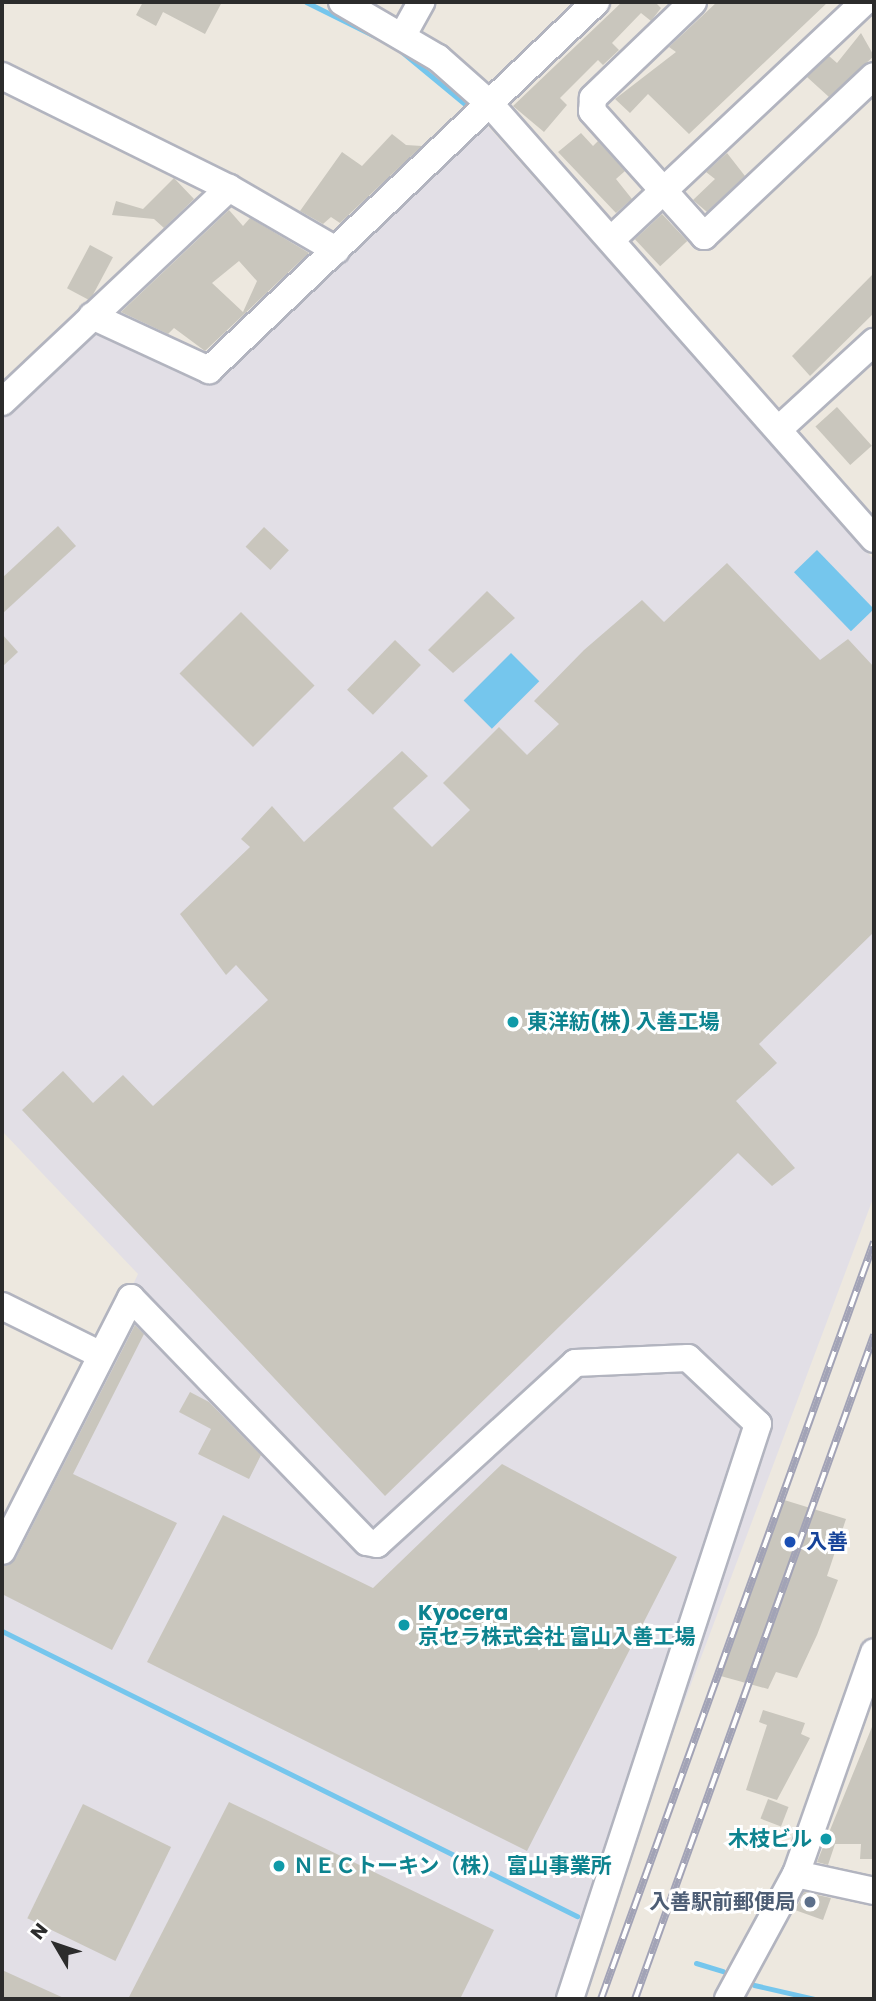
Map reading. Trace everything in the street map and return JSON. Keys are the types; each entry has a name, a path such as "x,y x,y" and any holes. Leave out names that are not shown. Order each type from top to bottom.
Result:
{"street":[{"path":"342,2 403,35 490,104 612,239 874,539"},
{"path":"403,35 421,2"},
{"path":"92,316 209,370 596,2"},
{"path":"693,2 593,98 592,111 704,236 874,76"},
{"path":"612,239 863,2"},
{"path":"2,76 229,188 336,250"},
{"path":"2,402 229,188"},
{"path":"779,429 874,342"},
{"path":"2,1551 99,1354 131,1298 367,1542 377,1544 575,1363 688,1358 758,1424 570,1999"},
{"path":"2,1306 99,1354"},
{"path":"728,1999 796,1874 874,1652"},
{"path":"796,1874 874,1891"}],"shaded area":[{"path":"484,122 874,560 874,1196 573,1999 2,1999 2,1563 138,1274 2,1131 2,418 96,327 208,377"}],"water":[{"path":"817,550 874,609 851,631 794,572"},
{"path":"511,653 539,681 492,729 464,700"}],"building":[{"path":"143,2 222,2 205,34 163,12 156,26 136,15"},
{"path":"622,2 655,2 661,8 651,21 641,13 612,43 619,50 603,65 598,60 560,98 567,105 544,132 513,106"},
{"path":"717,2 828,2 689,134 648,94 630,113 615,99 676,52 669,47"},
{"path":"861,33 874,56 829,97 807,77 829,56 837,63"},
{"path":"581,133 593,146 598,141 625,171 616,179 632,199 616,213 558,152"},
{"path":"392,134 406,145 422,146 340,223 331,217 323,224 300,211 342,152 362,166"},
{"path":"727,153 745,176 707,212 693,200 715,179 706,172"},
{"path":"174,178 194,199 164,228 154,219 112,215 116,201 143,209"},
{"path":"229,210 243,226 250,218 309,253 205,351 174,328 168,334 121,312","holes":["239,261 257,281 243,312 212,283"]},
{"path":"662,214 687,241 660,266 635,239"},
{"path":"90,245 113,257 90,300 67,288"},
{"path":"874,273 874,313 810,376 792,356"},
{"path":"837,407 872,446 850,465 815,426"},
{"path":"58,526 76,546 2,614 2,578"},
{"path":"264,527 289,550 270,570 246,547"},
{"name":"東洋紡(株) 入善工場","path":"727,563 820,660 848,639 874,667 874,932 759,1044 777,1063 736,1101 795,1168 772,1186 738,1153 385,1496 22,1110 63,1071 93,1103 123,1075 153,1106 268,1000 236,965 226,975 180,914 250,847 241,839 272,806 304,842 402,751 428,776 393,808 432,847 470,810 443,783 499,727 527,755 559,724 534,701 584,650 642,600 664,622"},
{"path":"487,591 515,618 453,673 428,650"},
{"path":"241,612 315,686 253,747 179,674"},
{"path":"2,634 18,652 2,667"},
{"path":"395,640 421,665 373,715 347,690"},
{"path":"135,1325 144,1334 73,1474 177,1523 112,1650 2,1594 2,1567 16,1558"},
{"path":"190,1392 209,1402 261,1455 249,1479 198,1454 211,1429 179,1412"},
{"name":"Kyocera 京セラ株式会社 富山入善工場","path":"502,1464 677,1557 527,1851 147,1662 223,1515 373,1588"},
{"path":"781,1499 846,1519 827,1576 838,1580 817,1635 797,1678 776,1672 768,1689 717,1675"},
{"path":"763,1710 805,1723 801,1734 810,1738 777,1800 746,1790 767,1725 759,1722"},
{"path":"874,1722 874,1859 860,1859 861,1844 835,1844 828,1865 817,1862"},
{"path":"768,1799 789,1807 781,1826 760,1819"},
{"name":"ＮＥＣトーキン（株） 富山事業所","path":"229,1802 494,1930 460,1999 128,1999"},
{"path":"83,1804 171,1847 115,1961 27,1918"},
{"path":"804,1892 831,1898 823,1920 795,1910"},
{"path":"2,1970 66,1999 2,1999"}],"waterway":[{"path":"306,2 379,38"},
{"path":"402,52 472,110"},
{"path":"2,1631 577,1916"},
{"path":"696,1963 723,1971"},
{"path":"754,1985 815,1999"}],"railway":[{"path":"601,1999 874,1242"},
{"path":"635,1999 874,1335"}],"place":[{"name":"東洋紡(株) 入善工場","path":"513,1022"},
{"name":"入善","path":"790,1542"},
{"name":"Kyocera 京セラ株式会社 富山入善工場","path":"404,1625"},
{"name":"木枝ビル","path":"826,1839"},
{"name":"ＮＥＣトーキン（株） 富山事業所","path":"279,1866"},
{"name":"入善駅前郵便局","path":"810,1902"}]}
